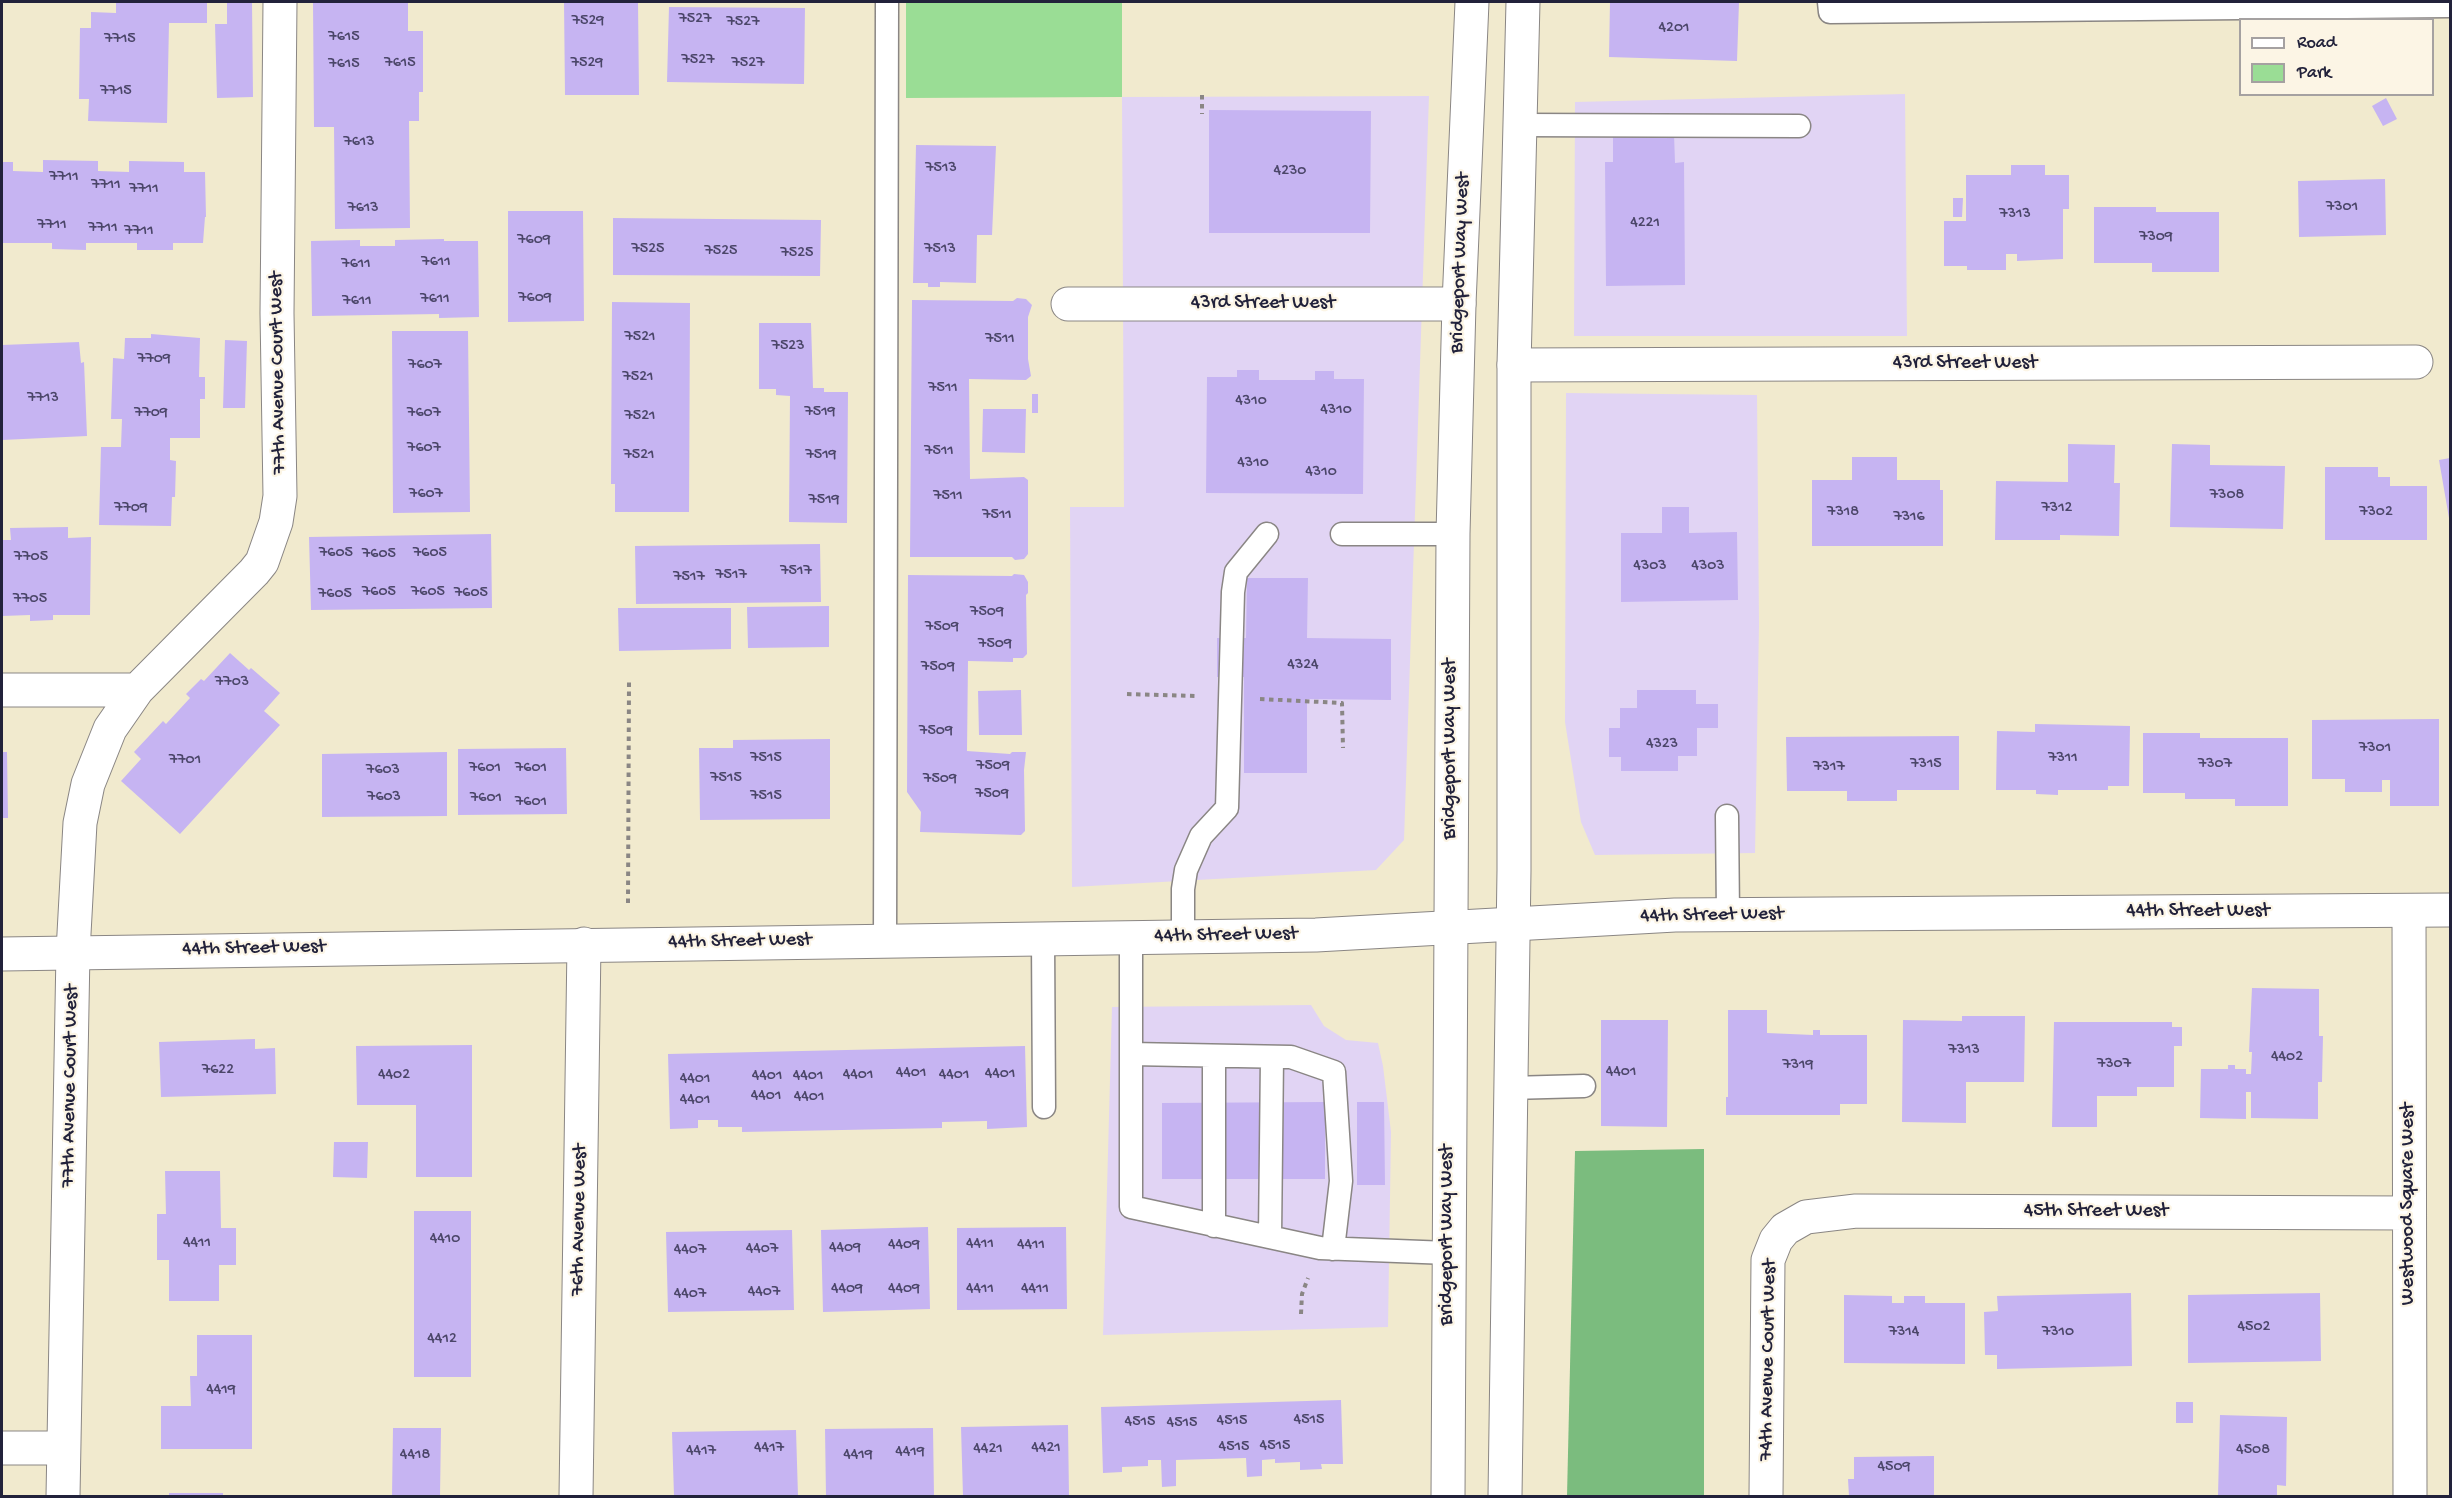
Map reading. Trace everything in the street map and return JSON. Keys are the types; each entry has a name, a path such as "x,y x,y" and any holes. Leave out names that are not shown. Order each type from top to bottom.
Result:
{"street":[{"name":"77th Avenue Court West","path":"63,1497 74,952 80,823 88,784 110,729 137,690 254,572 262,562 276,522 280,496 277,313 280,2"},
{"name":"Bridgeport Way West","path":"1448,1497 1453,534 1459,304 1472,2"},
{"path":"1506,1497 1513,923 1514,365 1523,2"},
{"name":"43rd Street West","path":"1068,304 1459,304"},
{"name":"43rd Street West","path":"1514,365 2416,363"},
{"path":"2,690 137,690"},
{"name":"44th Street West","path":"2,954 1316,935 1675,915 2451,910"},
{"name":"Westwood Square West","path":"2409,911 2410,1497"},
{"name":"76th Avenue West","path":"576,1497 584,944"},
{"name":"45th Street West","path":"1785,1229 1806,1217 1856,1211 2409,1213"},
{"name":"74th Avenue Court West","path":"1766,1497 1767,1273 1772,1249 1785,1229"},
{"path":"2,1448 63,1448"}],"lane":[{"path":"885,940 887,2"},
{"path":"1829,2 1830,12 2451,6"},
{"path":"1520,124 1799,126"},
{"path":"1183,936 1183,889 1186,870 1201,836 1227,808 1233,592 1236,572 1267,534"},
{"path":"1342,534 1453,534"},
{"path":"1727,816 1728,915"},
{"path":"1131,937 1131,1207 1320,1248 1448,1253"},
{"path":"1043,938 1044,1107"},
{"path":"1131,1054 1292,1058 1334,1072 1341,1181 1333,1249"},
{"path":"1214,1056 1214,1226"},
{"path":"1270,1237 1272,1057"},
{"path":"1510,1088 1584,1086"}],"path":[{"path":"1202,95 1202,114"},
{"path":"628,903 629,682"}],"shaded area":[{"path":"1905,94 1907,336 1574,336 1575,102"},
{"path":"1429,96 1404,840 1376,870 1072,887 1070,507 1124,507 1122,97"},
{"path":"1566,393 1757,395 1759,624 1755,853 1595,855 1581,822 1565,722"},
{"path":"1311,1005 1324,1026 1346,1040 1378,1043 1391,1132 1388,1327 1103,1335 1112,1007"}],"green space":[{"path":"906,2 1122,2 1122,97 906,98"},
{"path":"1704,1149 1704,1496 1567,1496 1575,1151"}],"building":[{"path":"116,2 207,2 207,23 169,23 167,123 88,121 89,99 79,99 80,28 91,28 91,12 116,13"},
{"path":"227,2 252,2 253,97 217,98 215,24 227,24"},
{"path":"564,2 638,2 639,95 565,95"},
{"path":"1610,2 1739,2 1737,61 1609,57"},
{"path":"313,3 408,3 408,31 423,31 423,92 419,92 419,121 409,121 410,228 335,229 334,127 314,127"},
{"path":"669,7 805,8 804,84 667,82"},
{"path":"2386,98 2397,119 2383,126 2372,106"},
{"path":"1209,110 1371,111 1370,233 1209,233"},
{"path":"1674,134 1675,163 1684,162 1685,285 1606,286 1605,162 1613,162 1613,136"},
{"path":"916,145 996,146 992,235 977,235 976,283 940,282 940,287 928,287 928,283 913,283"},
{"path":"43,160 98,161 98,171 129,172 129,161 184,162 184,172 205,172 206,217 203,243 173,243 173,250 137,250 137,243 86,243 86,250 52,249 52,243 2,243 2,162 13,162 13,171 43,172"},
{"path":"2011,165 2045,165 2045,175 2069,175 2069,209 2063,209 2063,259 2017,261 2017,254 2006,254 2006,270 1967,270 1967,266 1944,266 1944,221 1966,221 1966,175 2011,175"},
{"path":"2385,179 2386,235 2299,237 2298,181"},
{"path":"1953,198 1963,198 1962,217 1953,217"},
{"path":"2094,207 2156,207 2156,212 2219,212 2219,272 2152,272 2152,263 2094,263"},
{"path":"508,211 583,211 584,321 508,322"},
{"path":"613,218 821,220 820,276 613,275"},
{"path":"444,239 444,241 478,241 479,317 439,318 439,314 312,316 311,241 360,240 360,246 395,246 395,240"},
{"path":"1017,298 1026,299 1032,305 1028,317 1028,359 1031,376 1026,380 969,379 970,479 1024,477 1028,480 1028,554 1024,559 1015,560 1012,557 910,557 912,300 1013,301"},
{"path":"612,302 690,303 689,512 615,512 615,484 611,484"},
{"path":"759,323 811,323 813,388 824,388 824,392 848,392 847,523 789,522 790,396 776,395 776,389 759,389"},
{"path":"392,331 468,331 470,512 393,513"},
{"path":"151,334 200,338 199,377 205,377 205,399 200,399 200,438 170,438 170,460 176,461 171,526 99,525 101,447 121,447 122,419 111,419 113,358 124,359 125,338 151,338"},
{"path":"225,340 247,341 245,408 223,408"},
{"path":"79,342 81,363 84,362 87,436 2,440 2,345"},
{"path":"1237,370 1259,370 1259,380 1315,380 1315,371 1334,371 1334,379 1364,379 1363,494 1206,493 1207,377 1237,377"},
{"path":"1032,394 1038,394 1038,413 1032,413"},
{"path":"983,409 1026,409 1025,453 982,452"},
{"path":"2068,444 2115,445 2114,483 2120,483 2119,536 2060,535 2060,540 1995,540 1996,481 2068,482"},
{"path":"2172,444 2210,445 2210,465 2285,466 2283,529 2170,527"},
{"path":"1852,457 1897,457 1897,480 1940,480 1940,490 1943,490 1943,546 1812,546 1812,480 1852,480"},
{"path":"2450,458 2450,518 2449,518 2439,460"},
{"path":"2325,467 2378,467 2378,477 2390,477 2390,486 2427,486 2427,540 2325,540"},
{"path":"1662,507 1689,507 1689,533 1737,532 1738,600 1621,602 1621,533 1662,533"},
{"path":"68,527 68,538 91,537 90,615 53,615 53,620 30,621 30,615 2,616 2,540 11,540 10,528"},
{"path":"491,534 492,608 311,610 309,537"},
{"path":"820,544 821,602 636,604 635,546"},
{"path":"1014,574 1024,575 1028,582 1026,595 1027,654 1023,658 1013,658 1013,662 968,661 967,751 1010,754 1026,752 1025,831 1021,835 920,832 921,812 907,792 908,575 1012,576"},
{"path":"1247,578 1308,578 1307,638 1391,639 1391,700 1307,699 1307,773 1244,773 1244,677 1217,677 1217,638 1246,638"},
{"path":"829,606 829,647 748,648 747,607"},
{"path":"618,608 731,608 731,649 619,651"},
{"path":"230,653 280,693 264,711 280,725 180,834 121,781 141,759 134,752 163,721 166,724 190,698 186,694 201,679 204,681"},
{"path":"1021,690 1022,735 979,735 978,691"},
{"path":"1637,690 1696,690 1696,704 1718,704 1718,728 1697,728 1697,756 1678,756 1678,771 1621,771 1621,757 1609,757 1609,728 1620,728 1620,708 1637,708"},
{"path":"2439,719 2439,806 2390,806 2390,780 2382,780 2382,792 2345,792 2345,779 2312,779 2312,720"},
{"path":"2035,724 2130,726 2129,786 2108,786 2108,790 2058,790 2058,795 2036,794 2036,790 1996,790 1997,731 2035,732"},
{"path":"2143,733 2200,733 2200,738 2288,738 2288,806 2235,806 2235,799 2185,799 2185,793 2143,793"},
{"path":"1959,736 1959,790 1897,790 1897,801 1847,801 1847,791 1787,791 1786,737"},
{"path":"830,739 830,819 700,820 699,748 733,748 733,740"},
{"path":"566,748 567,814 458,815 458,749"},
{"path":"2,752 7,752 8,818 2,818"},
{"path":"447,752 447,816 322,817 322,754"},
{"path":"2252,988 2319,989 2319,1036 2323,1036 2322,1082 2318,1082 2318,1119 2251,1118 2251,1092 2246,1092 2246,1119 2200,1118 2201,1069 2228,1069 2228,1065 2235,1065 2235,1069 2246,1069 2246,1074 2251,1074 2252,1052 2249,1052"},
{"path":"1728,1010 1767,1010 1767,1033 1813,1035 1813,1030 1820,1030 1820,1035 1867,1035 1867,1104 1840,1104 1840,1115 1726,1115"},
{"path":"1962,1016 2025,1016 2024,1082 1966,1082 1966,1123 1902,1122 1903,1020 1962,1021"},
{"path":"1601,1020 1668,1020 1667,1127 1601,1126"},
{"path":"2054,1022 2172,1022 2172,1027 2182,1027 2182,1046 2174,1046 2174,1087 2137,1087 2137,1096 2097,1096 2097,1127 2052,1127"},
{"path":"255,1039 255,1049 275,1048 276,1094 161,1097 159,1042"},
{"path":"472,1045 472,1177 416,1177 416,1105 357,1105 356,1046"},
{"path":"1025,1046 1027,1127 987,1129 987,1121 942,1122 942,1128 742,1132 742,1127 718,1127 718,1120 698,1120 698,1128 670,1129 668,1054"},
{"path":"1325,1102 1325,1179 1162,1179 1162,1103"},
{"path":"1357,1102 1384,1102 1385,1185 1357,1185"},
{"path":"334,1142 368,1142 367,1178 333,1177"},
{"path":"165,1171 220,1171 221,1228 236,1228 236,1265 219,1265 219,1301 169,1301 169,1260 157,1260 157,1214 166,1214"},
{"path":"414,1211 471,1211 471,1377 414,1377"},
{"path":"928,1227 930,1309 823,1312 821,1230"},
{"path":"1066,1227 1067,1309 957,1310 957,1228"},
{"path":"792,1230 794,1310 668,1312 666,1232"},
{"path":"2131,1293 2132,1366 1997,1369 1997,1355 1985,1355 1984,1312 1998,1311 1997,1296"},
{"path":"2320,1293 2321,1361 2188,1363 2188,1295"},
{"path":"1844,1295 1892,1296 1892,1303 1904,1303 1904,1296 1925,1296 1925,1303 1965,1303 1965,1364 1844,1363"},
{"path":"197,1335 252,1335 252,1449 161,1449 161,1406 191,1406 190,1376 197,1376"},
{"path":"1341,1400 1343,1464 1321,1464 1322,1469 1300,1470 1300,1462 1275,1463 1275,1459 1262,1460 1262,1476 1247,1477 1246,1458 1176,1460 1176,1486 1162,1487 1161,1460 1148,1460 1148,1466 1122,1467 1122,1472 1103,1473 1101,1407"},
{"path":"2176,1402 2193,1402 2193,1423 2176,1423"},
{"path":"2220,1415 2287,1417 2286,1486 2277,1485 2277,1496 2218,1496"},
{"path":"1068,1425 1069,1496 963,1496 961,1427"},
{"path":"393,1428 441,1428 440,1496 392,1496"},
{"path":"933,1428 934,1496 826,1496 825,1429"},
{"path":"796,1430 798,1496 674,1496 672,1432"},
{"path":"1934,1456 1934,1496 1849,1496 1848,1479 1854,1479 1854,1457"},
{"path":"169,1493 223,1493 223,1496 169,1496"}]}
